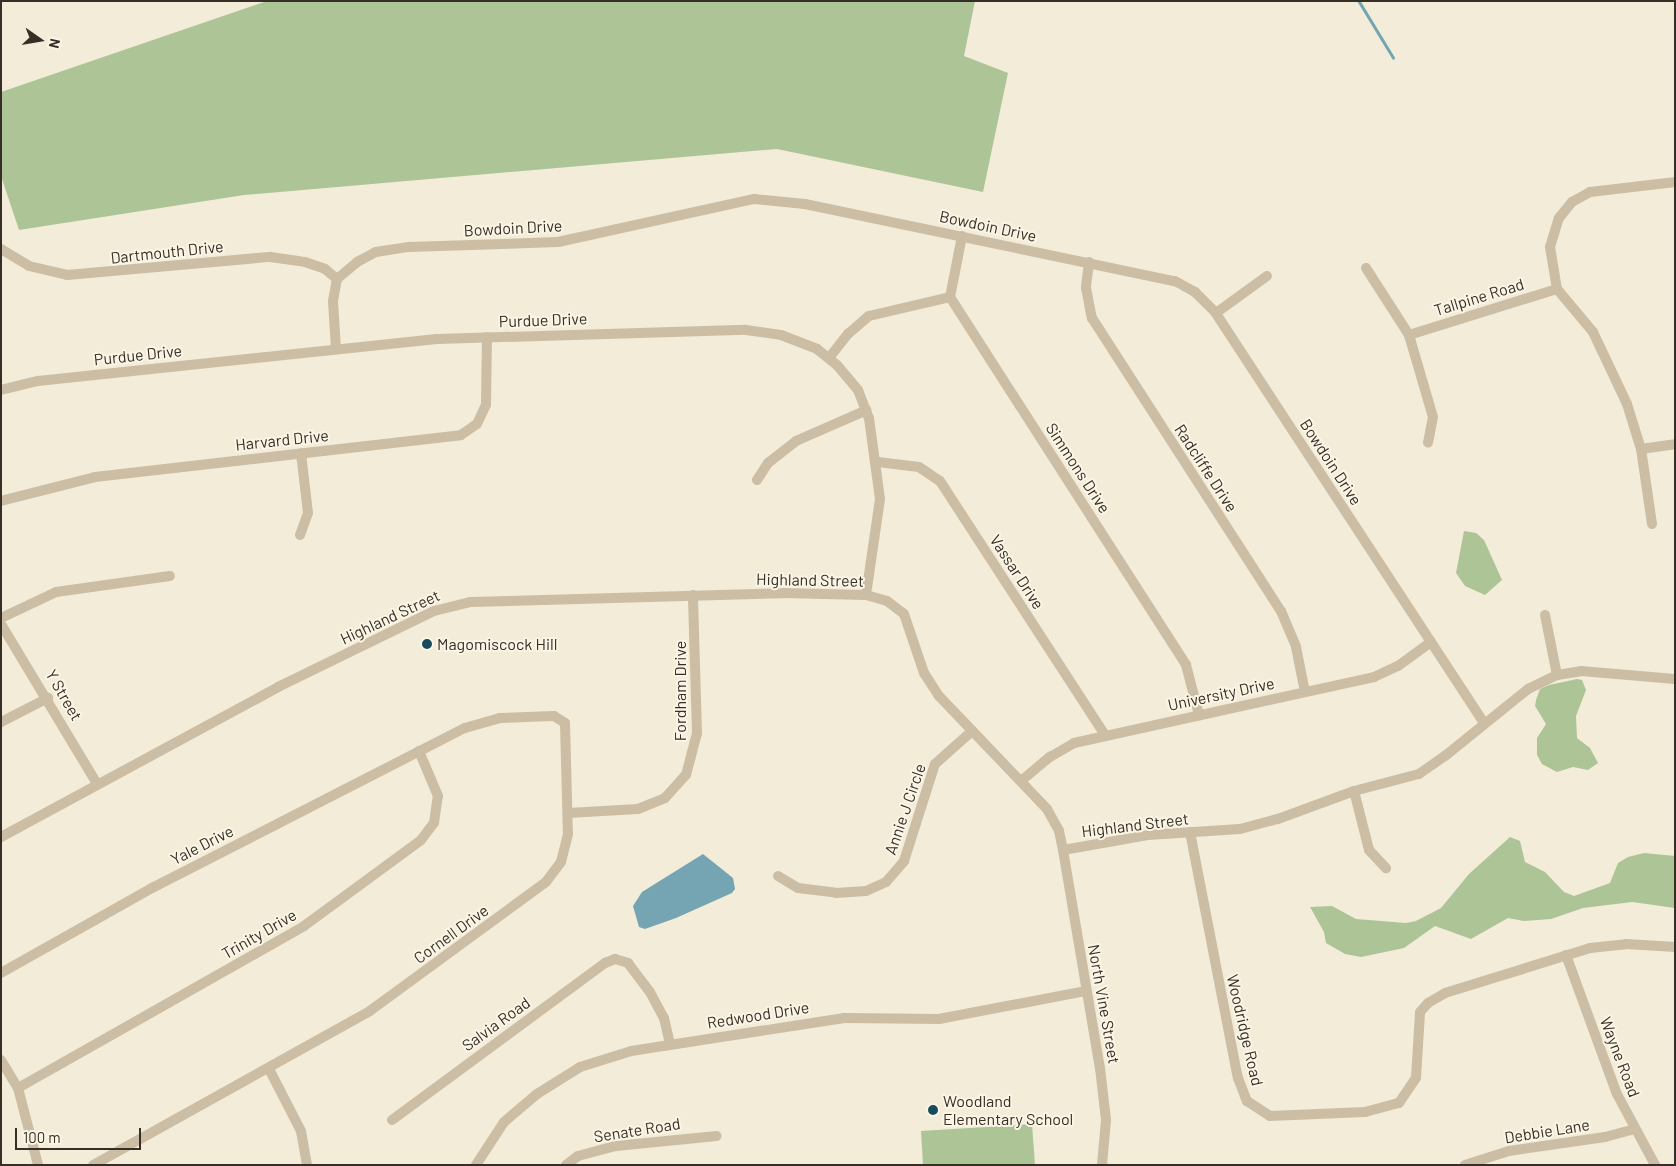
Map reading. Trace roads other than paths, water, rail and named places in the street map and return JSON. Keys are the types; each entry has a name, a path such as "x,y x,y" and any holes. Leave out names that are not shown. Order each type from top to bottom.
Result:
{"street":[{"path":"1652,524 1641,450 1627,404 1593,332 1557,289 1550,248 1559,218 1572,202 1590,192 1675,182"},
{"name":"Bowdoin Drive","path":"338,279 361,259 387,250 558,242 754,199 787,201 1089,262 1182,283 1198,294 1216,313 1484,723"},
{"path":"830,358 851,330 869,316 950,297 962,236"},
{"name":"Dartmouth Drive","path":"1,249 46,272 74,276 270,257 310,263 338,279"},
{"name":"Radcliffe Drive","path":"1089,262 1086,288 1092,318 1281,611 1296,647 1305,692"},
{"path":"1366,268 1410,335 1433,417 1428,444"},
{"path":"1216,313 1268,276"},
{"path":"336,349 333,301 338,279"},
{"name":"Tallpine Road","path":"1410,335 1557,289"},
{"name":"Simmons Drive","path":"950,297 1169,638 1190,675 1199,714"},
{"name":"Purdue Drive","path":"1,390 38,381 336,349 487,337 762,331 801,342 830,358 853,384 867,410 878,462 879,514 866,595"},
{"name":"Harvard Drive","path":"1,502 95,477 449,438 468,432 477,424 486,405 487,337"},
{"path":"757,480 768,464 796,441 867,410"},
{"path":"1641,450 1675,444"},
{"path":"300,535 308,513 301,453"},
{"name":"Vassar Drive","path":"878,462 919,467 940,481 1105,735"},
{"path":"1,618 34,602 78,588 170,576"},
{"name":"Highland Street","path":"1,837 236,709 445,607 499,600 693,594 866,595 889,602 902,612 927,677 972,731 1021,781 1052,817 1063,850 1148,835 1240,829 1278,819 1354,790 1418,774 1445,756 1528,689 1557,675 1581,671 1675,679"},
{"name":"Fordham Drive","path":"568,813 638,809 665,798 686,775 697,733 693,594"},
{"path":"1545,615 1557,675"},
{"name":"Y Street","path":"1,624 48,698 97,784"},
{"name":"University Drive","path":"1021,781 1068,746 1105,735 1305,692 1386,672 1431,642"},
{"path":"1,722 48,698"},
{"name":"Cornell Drive","path":"92,1165 269,1069 379,1005 541,886 554,873 564,855 568,813 567,732 560,718 490,720 465,728 420,751"},
{"name":"Annie J Circle","path":"778,876 798,888 836,893 866,891 886,882 904,861 935,764 972,731"},
{"name":"Yale Drive","path":"1,973 152,888 420,751"},
{"name":"Trinity Drive","path":"18,1088 306,924 421,840 434,822 438,796 420,751"},
{"path":"1354,790 1368,850 1386,868"},
{"name":"Woodridge Road","path":"1190,832 1238,1078 1247,1102 1270,1116 1303,1117 1395,1105 1411,1090 1416,1078 1418,1020 1428,1002 1468,984 1607,945 1675,947"},
{"name":"North Vine Street","path":"1063,850 1106,1120 1102,1165"},
{"name":"Wayne Road","path":"1566,955 1617,1094 1634,1129 1655,1165"},
{"name":"Salvia Road","path":"392,1120 605,963 620,959 637,972 664,1018 670,1044"},
{"name":"Redwood Drive","path":"476,1165 504,1122 553,1082 590,1064 631,1051 844,1018 911,1020 948,1017 1086,991"},
{"path":"1,1060 18,1088 38,1165"},
{"path":"269,1069 301,1131 306,1165"},
{"name":"Debbie Lane","path":"1465,1165 1509,1151 1605,1137 1634,1129"},
{"name":"Senate Road","path":"566,1165 578,1156 616,1146 717,1136"}],"water":[{"path":"703,854 733,878 735,889 732,893 676,918 645,929 639,927 633,906 642,892"}],"waterway":[{"path":"1359,1 1393,57"}],"place":[{"name":"Magomiscock Hill","path":"427,644"},
{"name":"Woodland Elementary School","path":"933,1110"}]}
